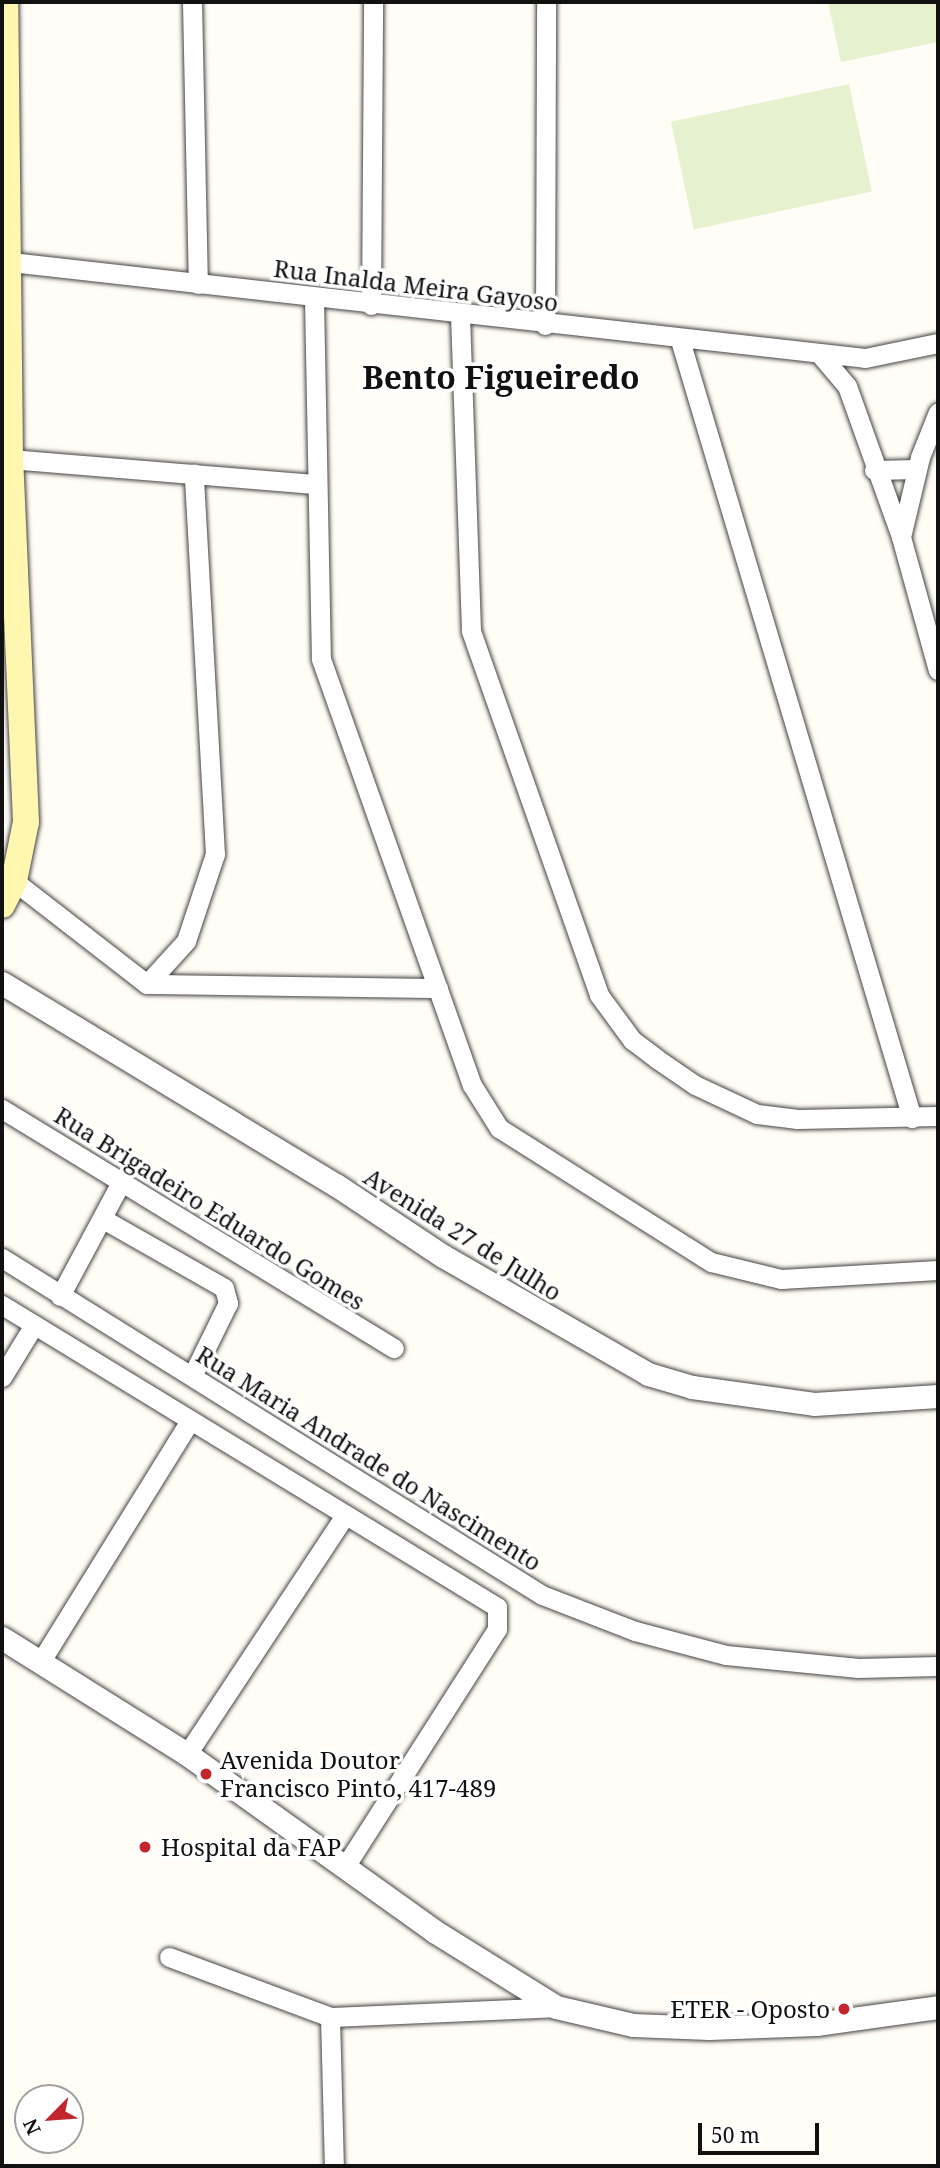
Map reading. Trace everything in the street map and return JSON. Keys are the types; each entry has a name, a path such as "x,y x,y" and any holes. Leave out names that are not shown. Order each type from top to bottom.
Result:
{"main road":[{"path":"2,905 15,881 26,822 10,459 5,261 5,2"}],"street":[{"path":"191,2 198,285"},
{"path":"371,305 373,2"},
{"path":"545,325 546,2"},
{"name":"Rua Inalda Meira Gayoso","path":"5,261 545,325 865,358 938,343"},
{"path":"314,298 314,484 321,659 472,1084 509,1139 670,1241 711,1262 781,1279 938,1270"},
{"path":"460,315 471,631 599,995 632,1040 657,1059 695,1085 757,1114 796,1119 938,1116"},
{"path":"680,340 912,1118"},
{"path":"819,353 847,386 874,470 901,537 938,670"},
{"path":"847,386 865,358"},
{"path":"901,537 916,469 938,412"},
{"path":"10,459 314,484"},
{"path":"874,470 916,469"},
{"path":"147,984 186,941 215,854 194,474"},
{"path":"15,881 147,984 438,988"},
{"name":"Avenida 27 de Julho","path":"2,983 336,1185 443,1256 648,1374 692,1387 814,1404 938,1396"},
{"name":"Rua Brigadeiro Eduardo Gomes","path":"2,1109 394,1348"},
{"path":"60,1296 121,1182"},
{"path":"103,1219 217,1280 224,1288 228,1303 193,1374"},
{"name":"Rua Maria Andrade do Nascimento","path":"2,1258 60,1296 193,1374 496,1570 598,1618 688,1648 759,1660 858,1668 938,1665"},
{"path":"2,1305 188,1424 497,1607 500,1618 346,1865"},
{"path":"2,1377 34,1325"},
{"path":"41,1661 188,1424"},
{"path":"187,1754 344,1517"},
{"path":"2,1638 187,1754 500,1976 556,2007"},
{"path":"169,1957 330,2017 556,2007 633,2025 709,2028 816,2024 938,2007"},
{"path":"330,2017 334,2166"}],"green space":[{"path":"828,2 938,2 938,42 841,62"},
{"path":"849,84 872,192 694,229 671,122"}],"place":[{"name":"Avenida Doutor Francisco Pinto, 417-489","path":"206,1774"},
{"name":"Hospital da FAP","path":"145,1847"},
{"name":"ETER - Oposto","path":"844,2009"}],"district":[{"name":"Bento Figueiredo","path":"501,377"}]}
